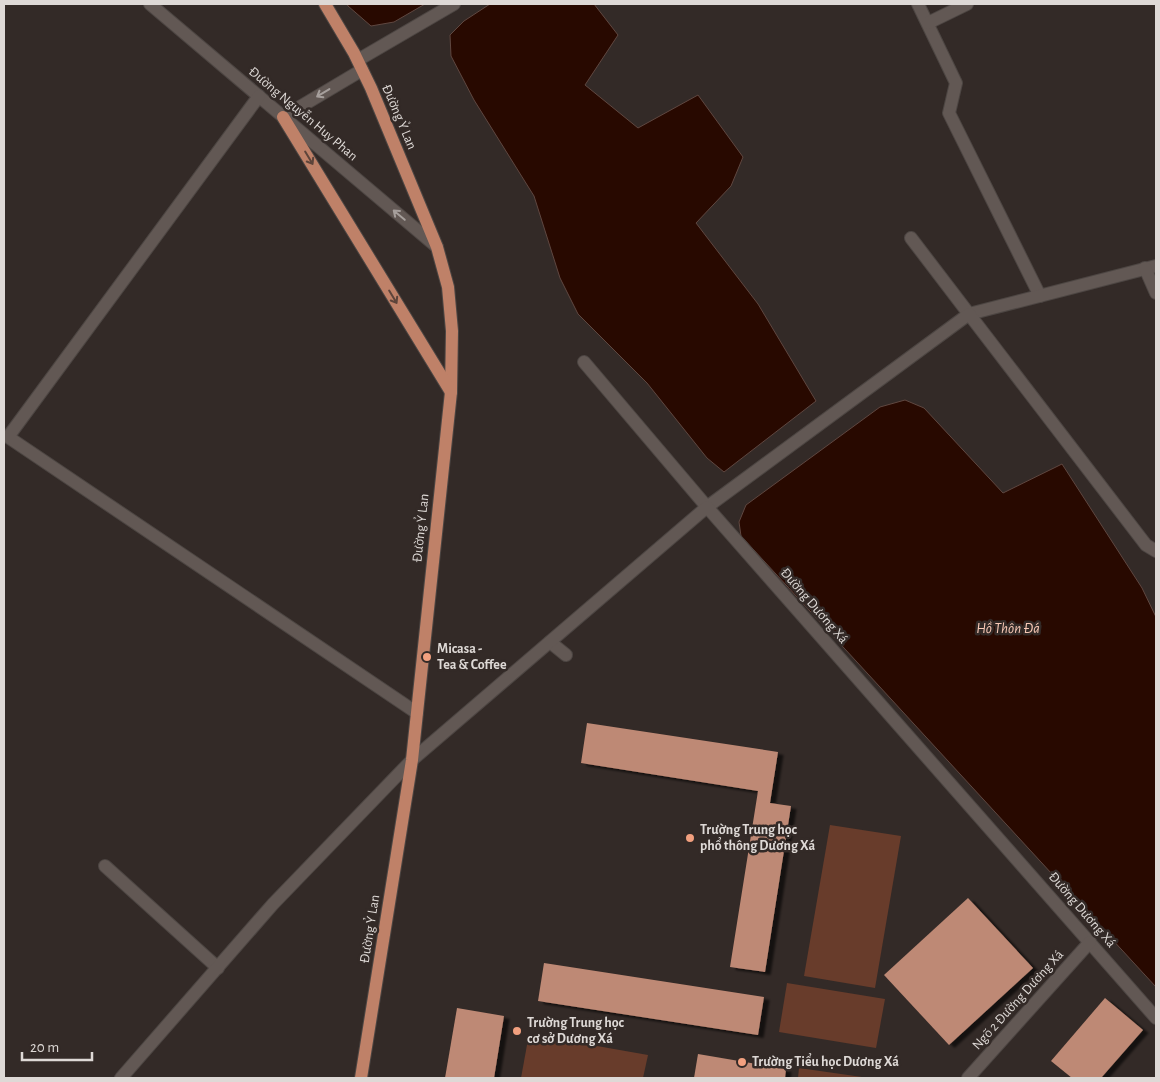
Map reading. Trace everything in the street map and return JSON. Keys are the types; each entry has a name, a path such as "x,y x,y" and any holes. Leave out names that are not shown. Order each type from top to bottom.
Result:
{"main road":[{"name":"Đường Ỷ Lan","path":"325,4 360,65 436,246 448,287 452,331 451,392 412,760 361,1078"},
{"path":"283,117 451,392"}],"street":[{"name":"Đường Nguyễn Huy Phan","path":"150,4 436,246"},
{"path":"283,117 419,24 454,4"},
{"path":"918,4 956,83 949,113 1040,296"},
{"path":"928,23 967,4"},
{"path":"259,96 8,437 417,713"},
{"path":"911,238 1146,545 1156,551"},
{"path":"121,1078 273,904 412,760 707,506 969,314 1150,267 1156,293"},
{"name":"Đường Dương Xá","path":"584,362 707,506 1156,1018"},
{"path":"550,642 566,655"},
{"path":"105,866 218,968"},
{"name":"Ngõ 2 Đường Dương Xá","path":"968,1078 1090,942"}],"shaded area":[{"path":"830,825 901,836 875,988 804,976"},
{"path":"787,983 885,999 876,1048 779,1032"},
{"path":"529,1034 648,1055 643,1078 521,1078"},
{"path":"799,1068 869,1078 798,1078"}],"water":[{"path":"347,4 425,4 394,22 371,26"},
{"path":"490,4 594,4 618,35 585,85 638,128 698,95 743,157 731,186 696,223 758,304 816,401 724,472 707,458 647,383 578,314 560,278 534,196 474,100 451,56 450,35 464,21"},
{"name":"Hồ Thôn Đá","path":"905,400 924,408 1003,493 1062,464 1142,588 1156,617 1156,987 741,536 739,522 746,505 880,407"}],"building":[{"path":"587,723 778,752 770,803 791,806 765,972 730,967 758,791 581,763"},
{"path":"968,898 1033,968 949,1045 884,975"},
{"path":"544,963 764,997 758,1035 538,1001"},
{"path":"1105,998 1143,1030 1101,1078 1072,1078 1051,1061"},
{"path":"457,1008 504,1016 494,1078 445,1078"},
{"path":"698,1054 786,1069 785,1078 694,1078"}],"place":[{"name":"Micasa - Tea & Coffee","path":"427,657"},
{"name":"Trường Trung học phổ thông Dương Xá","path":"690,838"},
{"name":"Trường Trung học cơ sở Dương Xá","path":"517,1031"},
{"name":"Trường Tiểu học Dương Xá","path":"742,1062"}]}
